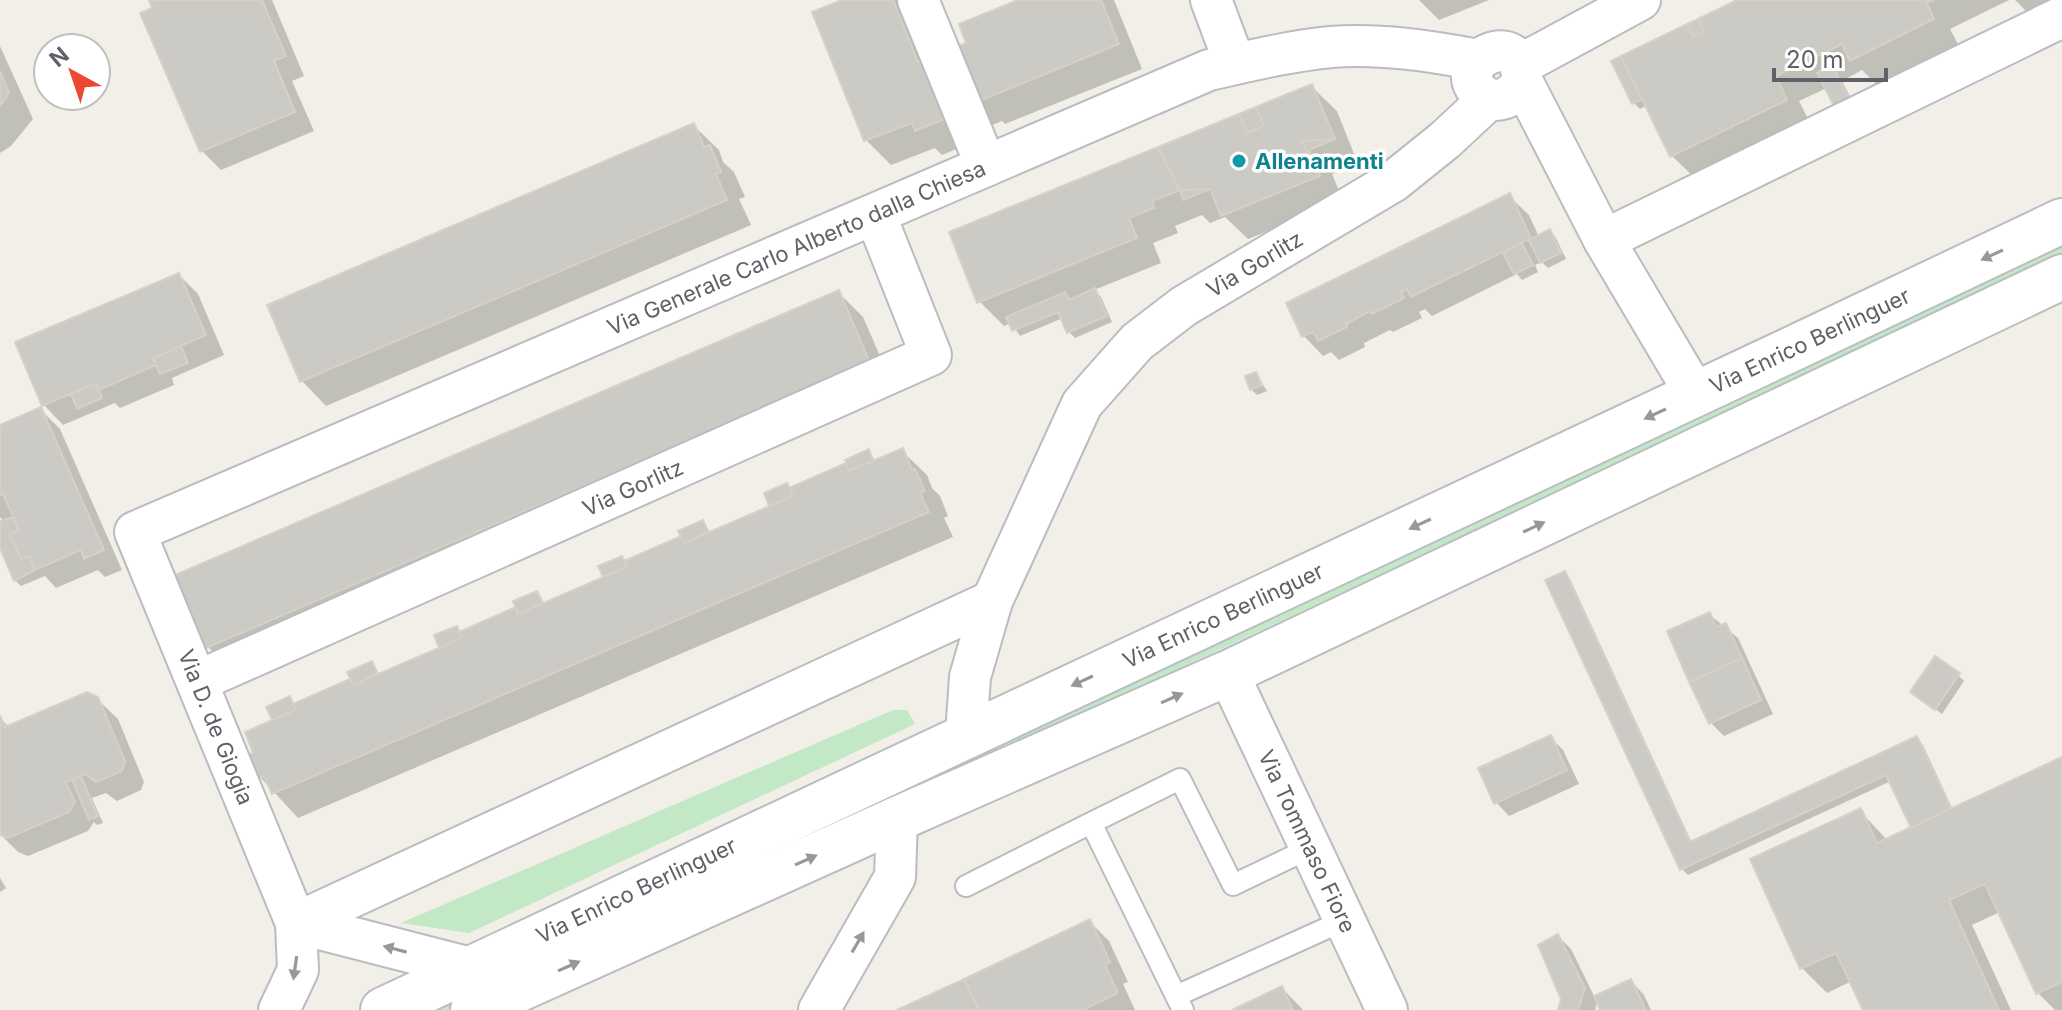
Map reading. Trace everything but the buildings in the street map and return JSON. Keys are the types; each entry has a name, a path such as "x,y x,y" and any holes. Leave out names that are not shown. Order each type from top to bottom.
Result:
{"main road":[{"name":"Via Enrico Berlinguer","path":"383,1010 472,989 966,735 2062,221"},
{"name":"Via Enrico Berlinguer","path":"472,989 506,1000 897,819 1228,673 2062,277"}],"street":[{"path":"918,0 986,166"},
{"path":"1211,0 1235,64"},
{"path":"1640,0 1511,82 1696,395"},
{"path":"1604,240 2062,17"},
{"name":"Via Generale Carlo Alberto dalla Chiesa","path":"135,532 1209,70 1332,47 1437,52 1478,60 1473,82 1482,95 1511,82"},
{"name":"Via Gorlitz","path":"966,735 970,677 992,601 1082,404 1137,342 1184,306 1394,181 1511,82"},
{"name":"Via Gorlitz","path":"198,681 931,355 875,214"},
{"name":"Via D. de Giogia","path":"135,532 296,923 298,970 279,1010"},
{"path":"296,923 992,601"},
{"name":"Via Tommaso Fiore","path":"1228,673 1387,1010"},
{"path":"819,1010 895,877 897,819"},
{"path":"296,923 472,989"}],"lane":[{"path":"966,886 1180,779 1233,885 1310,848"},
{"path":"1091,823 1180,1003 1345,920"}],"green space":[{"path":"2062,243 2062,255 450,1010 419,1010"},
{"path":"893,710 907,710 915,724 469,933 401,923"}],"place":[{"name":"Allenamenti","path":"1239,161"}]}
